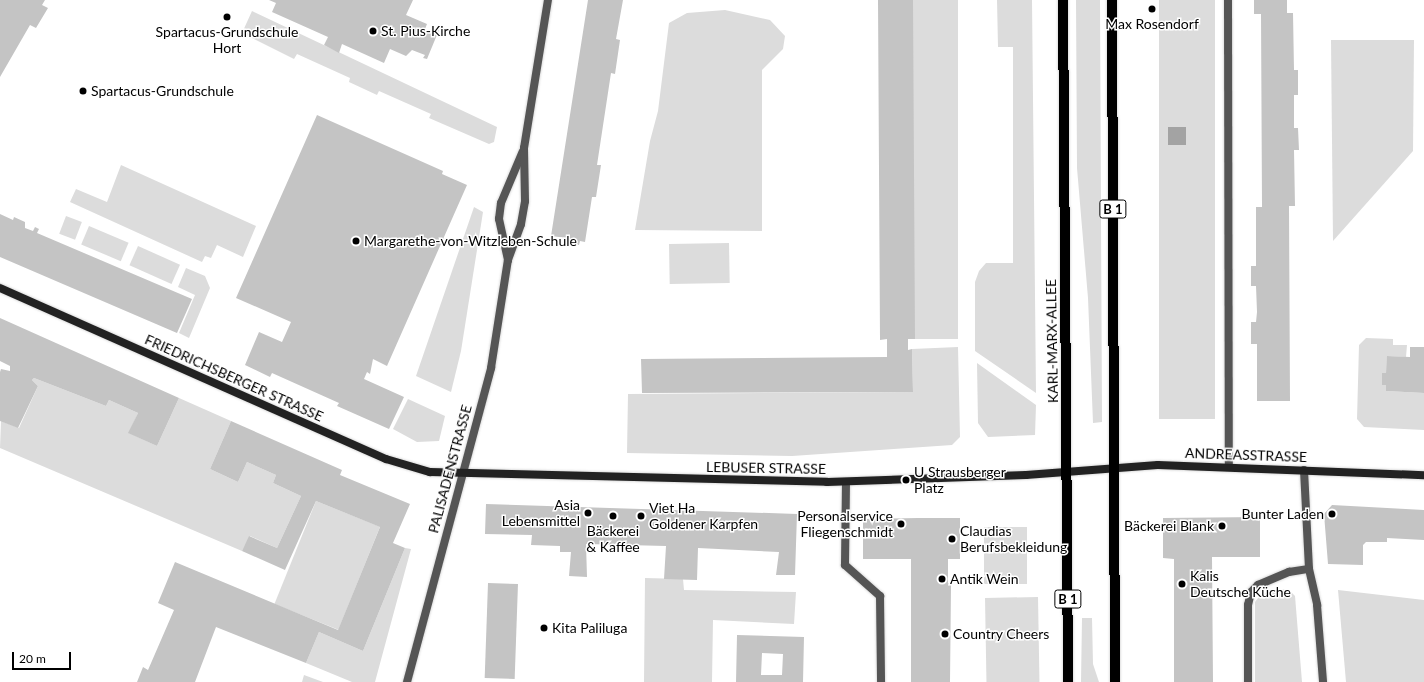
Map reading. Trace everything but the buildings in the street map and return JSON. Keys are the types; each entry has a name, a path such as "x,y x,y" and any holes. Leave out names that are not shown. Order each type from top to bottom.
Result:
{"main road":[{"name":"KARL-MARX-ALLEE","path":"1063,0 1068,471 1068,682"},
{"name":"B 1","path":"1112,0 1115,682"}],"street":[{"name":"PALISADENSTRASSE","path":"407,682 491,368 508,260 521,224 525,201 524,148 548,0"},
{"path":"1228,0 1229,467"},
{"name":"PALISADENSTRASSE","path":"508,260 499,219 501,203 524,148"},
{"name":"FRIEDRICHSBERGER STRASSE","path":"0,288 386,459 430,472 463,474"},
{"name":"ANDREASSTRASSE","path":"1068,471 1114,467 1229,467 1424,475"},
{"path":"1304,470 1309,569 1317,605 1323,682"},
{"name":"LEBUSER STRASSE","path":"463,474 846,482 1068,471"},
{"path":"846,482 845,565 880,596 881,682"},
{"path":"1248,682 1248,605 1251,592 1258,585 1289,572 1309,569"}],"shaded area":[{"path":"913,0 958,0 958,339 913,339"},
{"path":"997,0 1032,0 1036,393 975,351 975,282 979,271 986,263 1013,263 1013,47 998,47"},
{"path":"1076,0 1100,0 1102,422 1093,423 1088,298 1077,168"},
{"path":"1159,0 1215,0 1215,419 1159,419"},
{"path":"725,10 770,20 785,36 783,49 762,70 762,231 635,230 650,141 658,111 669,23 687,13"},
{"path":"252,11 497,127 494,142 489,144 429,118 431,114 379,91 377,95 349,82 350,78 297,54 294,59 242,33"},
{"path":"1331,40 1414,40 1413,151 1333,241"},
{"path":"1168,127 1186,127 1186,145 1168,145"},
{"path":"121,165 256,226 243,257 217,245 211,258 205,256 202,262 70,202 76,189 107,202"},
{"path":"474,207 483,212 461,351 451,392 416,376"},
{"path":"66,216 82,222 75,240 59,234"},
{"path":"89,226 129,243 121,261 81,244"},
{"path":"729,243 730,283 670,284 669,244"},
{"path":"138,246 180,265 171,284 129,265"},
{"path":"186,268 205,276 210,288 189,338 179,333 195,295 178,287"},
{"path":"1366,338 1393,339 1393,345 1407,345 1406,357 1387,356 1386,391 1424,393 1424,430 1364,427 1357,419 1359,345"},
{"path":"958,347 960,437 952,445 792,456 627,453 628,394 913,392 912,349"},
{"path":"977,363 1036,405 1035,435 988,437 978,423"},
{"path":"34,378 106,406 109,400 138,413 129,433 157,446 179,398 231,421 210,469 238,482 247,462 276,475 273,483 301,496 277,548 250,536 242,551 0,448 1,421 19,428 38,386 32,380"},
{"path":"408,399 445,416 439,441 417,442 393,429"},
{"path":"316,501 380,527 338,630 274,604"},
{"path":"984,527 1027,527 1027,584 984,584"},
{"path":"405,548 411,549 375,682 352,682 306,663 319,632 363,651"},
{"path":"645,578 683,579 684,590 796,592 794,624 713,620 712,682 644,682"},
{"path":"1281,589 1290,591 1295,596 1302,682 1255,682 1255,602 1261,594"},
{"path":"1338,590 1424,600 1424,682 1346,682"},
{"path":"1038,597 1039,682 986,682 985,598"},
{"path":"1082,618 1092,618 1093,664 1099,682 1081,682"},
{"path":"304,675 323,682 302,682"}],"place":[{"name":"Max Rosendorf","path":"1152,9"},
{"name":"Spartacus-Grundschule Hort","path":"227,17"},
{"name":"St. Pius-Kirche","path":"373,31"},
{"name":"Spartacus-Grundschule","path":"83,91"},
{"name":"Margarethe-von-Witzleben-Schule","path":"356,241"},
{"name":"U Strausberger Platz","path":"906,480"},
{"name":"Asia Lebensmittel","path":"588,513"},
{"name":"Bunter Laden","path":"1332,514"},
{"name":"Bäckerei & Kaffee","path":"613,516"},
{"name":"Viet Ha Goldener Karpfen","path":"641,516"},
{"name":"Personalservice Fliegenschmidt","path":"901,524"},
{"name":"Bäckerei Blank","path":"1222,526"},
{"name":"Claudias Berufsbekleidung","path":"952,539"},
{"name":"Antik Wein","path":"942,579"},
{"name":"Kalis Deutsche Küche","path":"1182,584"},
{"name":"Kita Paliluga","path":"544,628"},
{"name":"Country Cheers","path":"945,634"}]}
